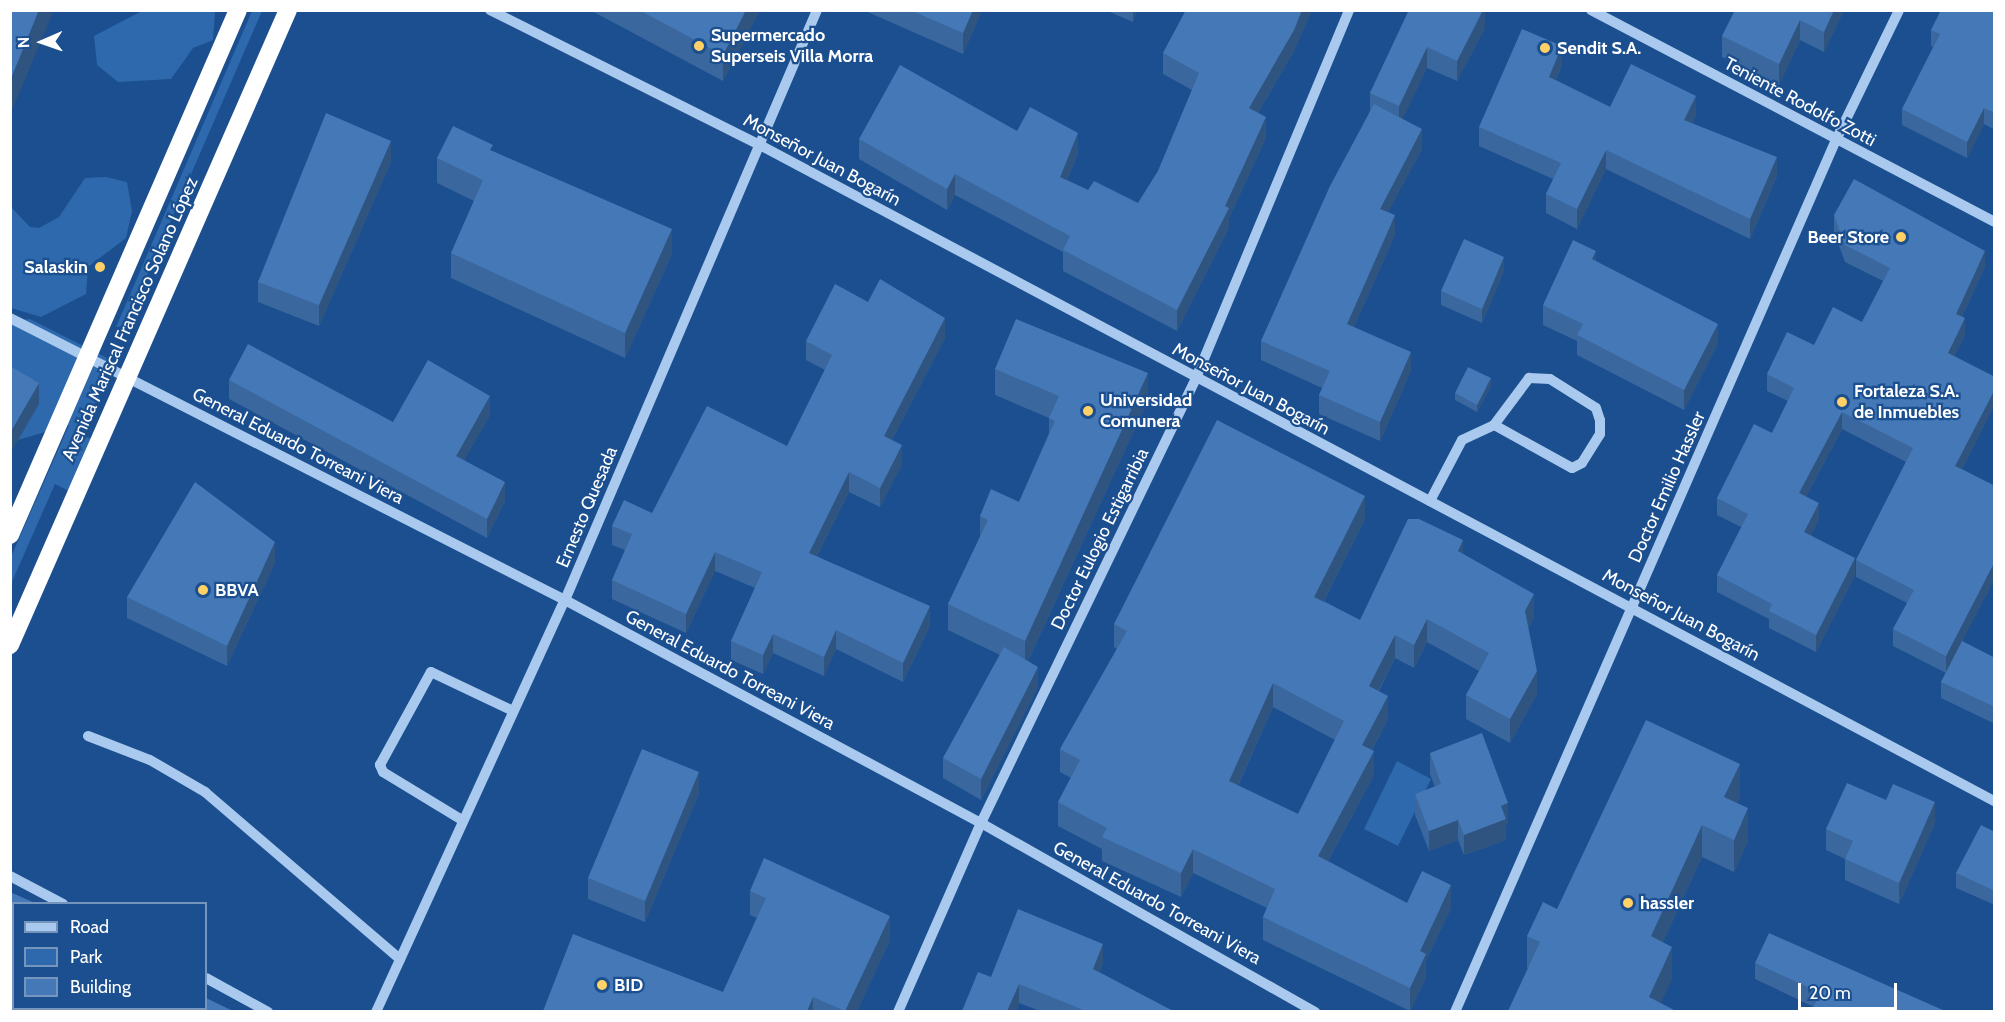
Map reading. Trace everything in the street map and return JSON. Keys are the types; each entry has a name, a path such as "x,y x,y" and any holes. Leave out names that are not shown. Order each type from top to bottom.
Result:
{"highway":[{"name":"Avenida Mariscal Francisco Solano López","path":"10,535 88,361 238,10"},
{"name":"Avenida Mariscal Francisco Solano López","path":"10,645 123,377 288,10"}],"street":[{"name":"Monseñor Juan Bogarín","path":"490,10 758,144 1995,801"},
{"name":"Ernesto Quesada","path":"376,1011 565,600 817,10"},
{"name":"Doctor Eulogio Estigarribia","path":"898,1011 981,823 1196,378 1349,10"},
{"name":"Teniente Rodolfo Zotti","path":"1591,10 1995,222"},
{"name":"Doctor Emilio Hassler","path":"1455,1011 1836,140 1899,10"},
{"name":"General Eduardo Torreani Viera","path":"10,318 88,361 565,600 981,823 1315,1011"},
{"path":"1430,501 1462,440 1494,426 1529,378 1539,376 1596,408 1600,420 1599,434 1582,464 1572,468 1494,426"},
{"path":"462,820 388,776 380,765 431,672 513,711"},
{"path":"88,736 150,760 205,792 400,959"},
{"path":"10,876 61,902"},
{"path":"207,979 268,1011"}],"green space":[{"path":"142,11 215,11 213,40 193,48 171,79 118,82 97,65 94,36"},
{"path":"252,11 262,11 125,326 116,327"},
{"path":"106,177 127,182 132,211 126,238 88,267 86,294 41,317 11,308 11,207 30,227 39,228 59,217 85,178"},
{"path":"30,319 113,361 104,389 76,434 93,439 73,493 55,484 11,584 11,557 69,425 11,442 11,321"},
{"path":"1397,761 1431,779 1398,846 1364,829"}],"building":[{"path":"10,10 39,10 10,81"},
{"path":"639,10 746,10 723,55"},
{"path":"910,10 973,10 963,33"},
{"path":"1186,10 1302,10 1294,30 1249,108 1266,117 1225,206 1229,208 1177,310 1063,250 1070,236 955,174 947,189 859,139 900,65 1017,131 1030,107 1078,133 1060,177 1088,190 1094,181 1138,203 1158,171 1199,73 1163,53"},
{"path":"1409,10 1483,10 1457,61 1427,47 1399,106 1370,93"},
{"path":"1735,10 1834,10 1824,32 1800,20 1779,64 1722,36"},
{"path":"1941,10 1995,10 1995,113 1984,108 1967,142 1902,109 1940,34 1931,30"},
{"path":"1522,29 1562,46 1549,77 1610,107 1631,64 1696,96 1684,120 1777,157 1750,219 1606,150 1577,209 1546,194 1561,163 1479,127"},
{"path":"1374,104 1422,129 1380,209 1395,215 1347,324 1411,352 1380,422 1319,395 1330,371 1261,341 1330,186"},
{"path":"326,113 391,141 319,305 258,282"},
{"path":"453,126 493,145 490,150 672,229 625,333 451,253 483,180 437,158"},
{"path":"1854,179 1985,251 1956,314 1965,318 1948,353 1995,377 1995,389 1955,466 1995,486 1995,561 1946,656 1893,629 1914,590 1856,560 1913,448 1842,412 1799,493 1819,503 1804,532 1855,558 1816,635 1769,611 1772,604 1717,575 1748,514 1717,498 1754,424 1772,433 1794,388 1767,374 1787,332 1814,345 1833,307 1862,322 1890,268 1845,245 1834,215"},
{"path":"1464,239 1504,257 1482,309 1441,291"},
{"path":"1573,240 1596,251 1592,259 1718,324 1684,390 1577,335 1583,324 1543,305"},
{"path":"880,279 945,318 884,436 902,445 880,488 849,472 809,553 930,606 903,663 836,630 824,657 773,634 763,655 731,641 762,572 715,552 686,614 612,580 632,534 612,526 624,500 652,513 707,406 787,446 832,355 806,341 835,284 868,302"},
{"path":"1016,319 1148,373 1025,641 948,604 988,520 980,516 991,489 1019,502 1055,421 1049,418 1059,396 995,369"},
{"path":"248,344 393,422 428,360 490,396 456,456 505,482 487,519 229,380"},
{"path":"10,366 39,383 10,433"},
{"path":"1468,367 1491,378 1477,405 1455,393"},
{"path":"1217,420 1365,496 1314,597 1360,620 1408,519 1419,519 1463,540 1458,551 1534,594 1525,611 1537,671 1510,719 1466,695 1489,653 1427,619 1414,645 1395,635 1369,686 1388,696 1362,745 1374,751 1318,856 1407,903 1422,871 1451,885 1420,951 1426,954 1410,988 1263,917 1275,889 1193,849 1181,873 1102,837 1107,828 1058,802 1080,760 1060,749 1127,631 1114,624","holes":["1273,683 1344,721 1298,814 1229,781"]},
{"name":"BBVA","path":"195,482 275,542 227,646 127,597"},
{"path":"1962,641 1995,658 1995,707 1941,682"},
{"path":"1004,647 1038,667 981,779 943,758"},
{"name":"hassler","path":"1646,720 1740,764 1724,797 1748,808 1734,840 1702,825 1651,936 1672,947 1649,997 1676,1011 1508,1011 1540,942 1527,936 1543,902 1557,909"},
{"path":"1482,733 1508,803 1501,806 1506,819 1464,835 1458,820 1429,831 1415,794 1441,784 1430,753"},
{"path":"642,749 699,772 645,901 588,878"},
{"path":"1847,783 1886,800 1893,784 1935,802 1899,883 1845,859 1853,841 1826,829"},
{"path":"1981,825 1995,832 1995,891 1956,873"},
{"path":"764,858 890,916 845,1011 813,997 807,1011 543,1011 573,934 723,992 766,898 750,891"},
{"path":"10,892 33,902 12,902 12,988 10,991"},
{"path":"1018,909 1103,944 1093,969 1173,1011 1086,1011 1019,984 1007,1011 962,1011 978,972 991,977"},
{"path":"1769,933 1945,1011 1811,1011 1821,993 1755,963"},
{"path":"207,998 233,1011 107,1011 207,1010"}],"place":[{"name":"Supermercado Superseis Villa Morra","path":"699,46"},
{"name":"Sendit S.A.","path":"1545,48"},
{"name":"Beer Store","path":"1901,237"},
{"name":"Salaskin","path":"100,267"},
{"name":"Fortaleza S.A. de Inmuebles","path":"1842,402"},
{"name":"Universidad Comunera","path":"1088,411"},
{"name":"BBVA","path":"203,590"},
{"name":"hassler","path":"1628,903"},
{"name":"BID","path":"602,985"}]}
